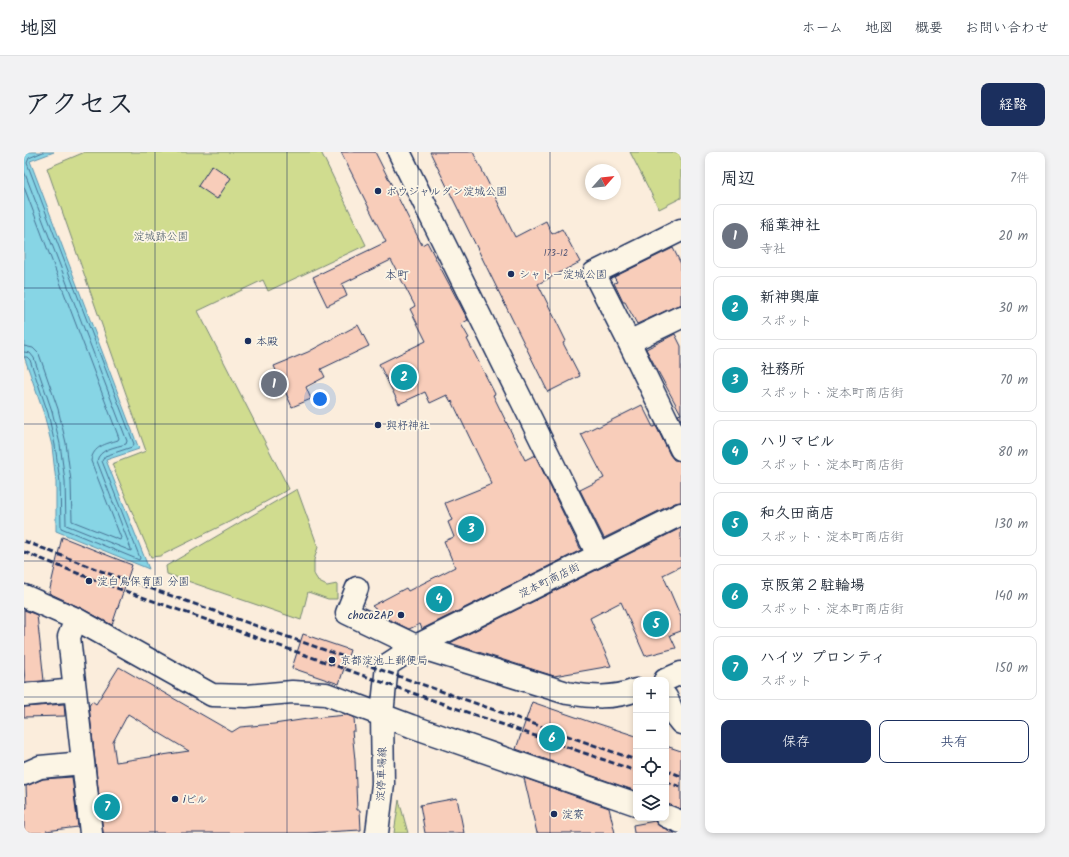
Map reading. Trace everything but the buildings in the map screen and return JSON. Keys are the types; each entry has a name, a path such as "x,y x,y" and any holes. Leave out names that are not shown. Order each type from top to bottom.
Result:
{"street":[{"path":"399,152 598,555"},
{"path":"681,230 594,273 629,342 672,409 681,450"},
{"path":"629,342 681,317"},
{"name":"淀本町商店街","path":"382,715 386,665 416,646 681,514"},
{"path":"357,588 347,613 416,646 567,693 602,697 633,691"},
{"path":"24,596 76,619 212,695 246,696 292,692 326,694 633,803"},
{"path":"76,619 69,637 91,833"},
{"path":"669,678 681,673"},
{"path":"24,695 75,690"},
{"path":"669,704 673,713 681,723"},
{"name":"淀停車場線","path":"377,833 383,784 382,715"},
{"path":"24,774 40,767 83,764"},
{"path":"669,817 681,822"}],"green space":[{"name":"淀城跡公園","path":"85,152 321,152 366,245 268,291 263,280 198,311 289,489 229,522 160,556 151,557 112,464 146,451 47,168"},
{"path":"630,152 681,152 681,198 659,209"},
{"path":"297,489 318,547 314,560 314,574 319,582 327,586 337,584 337,599 328,599 308,592 301,620 167,574 166,566"},
{"path":"399,800 408,833 394,833"}],"water":[{"path":"24,152 54,152 30,161 139,449 106,460 149,569 56,531 56,482 52,446 44,414 24,356"}],"railway":[{"path":"24,541 101,571 633,759"},
{"path":"24,552 97,581 633,770"},
{"path":"669,771 681,776"},
{"path":"669,783 681,787"}],"place":[{"name":"ボウジャルダン淀城公園","path":"378,191"},
{"name":"シャトー淀城公園","path":"511,274"},
{"name":"本殿","path":"248,341"},
{"name":"新神輿庫","path":"404,377"},
{"name":"稲葉神社","path":"274,384"},
{"name":"與杼神社","path":"378,425"},
{"name":"社務所","path":"471,529"},
{"name":"淀白鳥保育園 分園","path":"89,581"},
{"name":"ハリマビル","path":"439,599"},
{"name":"chocoZAP","path":"401,615"},
{"name":"和久田商店","path":"656,624"},
{"name":"京都淀池上郵便局","path":"332,660"},
{"name":"京阪第２駐輪場","path":"552,738"},
{"name":"iビル","path":"175,799"},
{"name":"ハイツ プロンティ","path":"107,807"},
{"name":"淀寮","path":"554,814"}],"district":[{"name":"本町","path":"397,275"}]}
